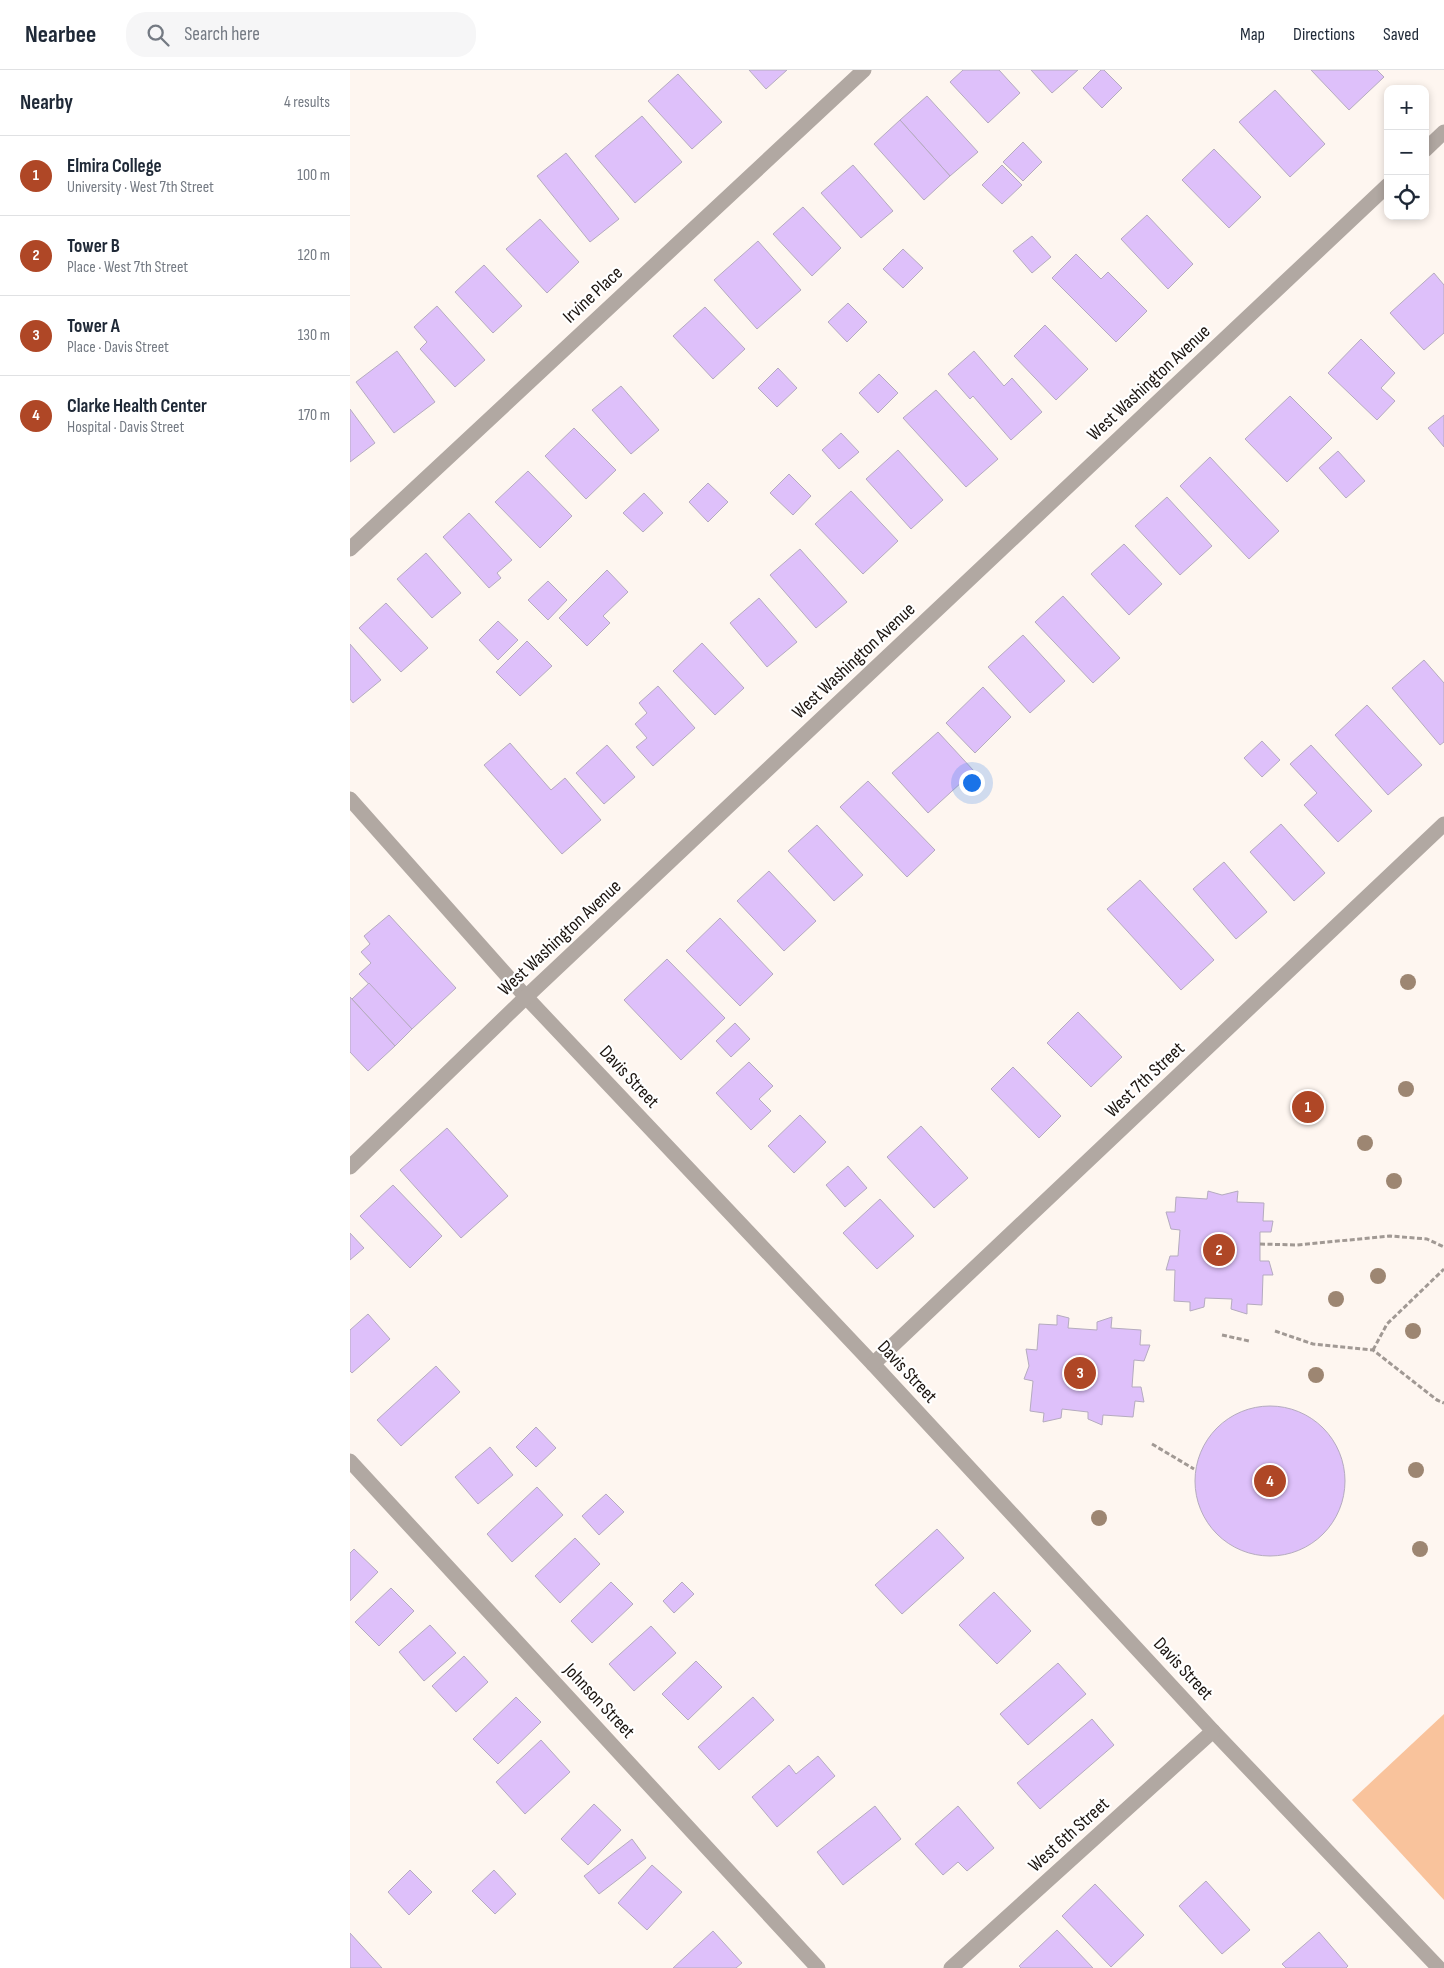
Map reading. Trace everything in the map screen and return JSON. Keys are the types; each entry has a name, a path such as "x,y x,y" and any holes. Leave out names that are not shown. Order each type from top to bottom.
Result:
{"street":[{"name":"Irvine Place","path":"350,548 864,70"},
{"path":"1429,146 1444,132"},
{"name":"West Washington Avenue","path":"350,1167 526,997 1384,189"},
{"name":"Davis Street","path":"350,799 526,997 872,1364 1213,1731 1439,1968"},
{"name":"West 7th Street","path":"872,1364 1444,824"},
{"name":"Johnson Street","path":"350,1461 818,1968"},
{"name":"West 6th Street","path":"951,1968 1213,1731"}],"path":[{"path":"1260,1244 1297,1245 1390,1236 1427,1239 1444,1247"},
{"path":"1373,1350 1387,1324 1444,1268"},
{"path":"1275,1331 1313,1344 1373,1350 1437,1400 1444,1403"},
{"path":"1222,1335 1249,1341"},
{"path":"1152,1444 1194,1469"}],"shaded area":[{"path":"1444,1714 1444,1900 1352,1800"}],"building":[{"path":"749,70 787,70 766,89"},
{"path":"963,70 999,70 1020,93 988,123 950,82"},
{"path":"1031,70 1078,70 1052,93"},
{"path":"1101,70 1104,70 1122,88 1102,108 1083,88"},
{"path":"1311,70 1377,70 1384,77 1349,110"},
{"path":"678,74 722,122 692,149 648,101"},
{"path":"1275,90 1325,144 1290,177 1239,122"},
{"path":"927,96 978,152 950,176 900,120"},
{"path":"642,116 682,162 635,203 595,156"},
{"path":"900,120 950,176 924,200 874,144"},
{"path":"1023,142 1042,162 1023,181 1003,162"},
{"path":"1214,149 1261,197 1229,228 1182,180"},
{"path":"566,153 619,219 590,242 537,176"},
{"path":"853,165 893,211 861,238 821,193"},
{"path":"1002,165 1022,185 1002,204 982,185"},
{"path":"803,207 841,248 812,276 773,234"},
{"path":"1147,215 1193,264 1168,289 1121,239"},
{"path":"540,219 579,262 547,293 506,249"},
{"path":"1032,236 1051,257 1032,273 1013,251"},
{"path":"758,241 801,290 757,329 714,280"},
{"path":"903,249 923,268 903,288 883,269"},
{"path":"1076,254 1101,279 1108,272 1147,311 1116,342 1052,278"},
{"path":"484,265 522,306 493,333 455,292"},
{"path":"1434,273 1444,285 1444,333 1424,350 1390,313"},
{"path":"848,303 867,322 847,342 828,322"},
{"path":"437,306 485,360 455,387 420,349 427,342 414,327"},
{"path":"705,307 745,349 713,379 673,336"},
{"path":"1045,325 1088,369 1056,400 1014,356"},
{"path":"1361,339 1395,373 1381,388 1395,401 1377,420 1328,373"},
{"path":"397,351 435,402 394,433 356,382"},
{"path":"974,351 1004,386 1012,378 1042,412 1011,440 973,396 970,399 948,374"},
{"path":"778,368 797,388 777,407 758,388"},
{"path":"879,374 898,393 878,413 859,393"},
{"path":"621,386 659,430 631,454 592,410"},
{"path":"936,390 998,459 966,487 903,418"},
{"path":"1290,396 1332,438 1287,482 1245,439"},
{"path":"350,409 375,443 350,462"},
{"path":"1444,415 1444,447 1428,428"},
{"path":"574,428 616,470 586,499 545,456"},
{"path":"841,433 859,452 839,469 822,450"},
{"path":"898,450 943,500 911,529 866,479"},
{"path":"1338,451 1365,481 1346,498 1319,468"},
{"path":"1210,457 1279,531 1249,559 1180,486"},
{"path":"528,471 572,516 540,548 495,502"},
{"path":"789,474 811,496 793,515 770,493"},
{"path":"708,483 728,502 708,522 689,502"},
{"path":"851,491 898,541 863,574 815,524"},
{"path":"644,493 663,513 643,532 623,513"},
{"path":"1167,497 1212,546 1180,575 1135,526"},
{"path":"469,513 512,560 497,573 501,578 489,588 443,537"},
{"path":"1124,544 1162,584 1129,615 1091,574"},
{"path":"800,549 847,602 816,628 770,575"},
{"path":"426,553 461,593 432,618 397,579"},
{"path":"607,570 628,592 603,616 610,623 587,646 559,618"},
{"path":"548,581 567,600 548,620 528,600"},
{"path":"1063,596 1120,658 1093,683 1035,622"},
{"path":"759,598 797,642 767,667 730,623"},
{"path":"386,603 428,648 401,672 359,628"},
{"path":"498,621 518,640 498,660 479,640"},
{"path":"1023,635 1065,681 1030,713 988,667"},
{"path":"527,641 552,666 520,696 496,672"},
{"path":"702,643 744,688 715,715 673,671"},
{"path":"350,644 381,680 353,703 350,699"},
{"path":"1424,660 1444,683 1444,742 1440,745 1392,688"},
{"path":"658,686 695,728 653,766 636,747 647,738 635,724 647,713 639,703"},
{"path":"983,687 1011,717 975,753 946,723"},
{"path":"1367,705 1422,765 1388,795 1335,735"},
{"path":"938,732 974,771 928,813 892,773"},
{"path":"1262,741 1280,760 1262,777 1244,758"},
{"path":"510,743 551,790 565,778 601,820 562,854 484,765"},
{"path":"607,745 635,777 604,804 576,773"},
{"path":"1311,745 1372,811 1338,842 1304,805 1317,793 1290,764"},
{"path":"868,781 935,850 907,877 840,807"},
{"path":"1281,824 1325,873 1294,901 1250,852"},
{"path":"817,825 863,875 834,901 788,851"},
{"path":"1224,862 1267,912 1236,939 1193,889"},
{"path":"769,871 816,921 784,951 737,901"},
{"path":"1140,880 1214,960 1181,990 1107,909"},
{"path":"389,915 456,988 412,1029 359,974 371,963 361,952 370,944 364,936"},
{"path":"720,918 773,974 740,1006 686,951"},
{"path":"667,959 725,1018 681,1060 624,1000"},
{"path":"369,983 412,1029 395,1046 352,999"},
{"path":"350,997 395,1046 368,1071 350,1052"},
{"path":"1078,1012 1122,1057 1091,1087 1047,1043"},
{"path":"735,1023 750,1039 731,1057 716,1041"},
{"path":"749,1062 773,1086 759,1099 771,1111 751,1130 716,1093"},
{"path":"1013,1067 1061,1116 1039,1138 991,1089"},
{"path":"800,1115 826,1142 794,1173 768,1146"},
{"path":"921,1126 968,1178 934,1208 887,1157"},
{"path":"447,1128 508,1196 461,1238 400,1170"},
{"path":"848,1166 867,1188 845,1207 826,1185"},
{"path":"393,1185 442,1236 410,1268 360,1216"},
{"path":"1208,1191 1222,1195 1238,1191 1237,1202 1264,1203 1263,1221 1273,1221 1271,1232 1260,1232 1260,1261 1269,1261 1273,1275 1263,1275 1262,1305 1247,1304 1247,1314 1231,1309 1232,1299 1205,1298 1204,1307 1190,1311 1190,1302 1174,1301 1175,1270 1166,1270 1170,1256 1178,1256 1180,1230 1171,1229 1166,1212 1175,1212 1176,1197 1207,1199"},
{"path":"880,1199 914,1236 877,1269 843,1233"},
{"path":"350,1233 364,1248 350,1260"},
{"path":"368,1314 390,1339 352,1373 350,1371 350,1330"},
{"path":"1057,1315 1069,1318 1068,1328 1097,1330 1097,1322 1112,1317 1111,1328 1141,1330 1140,1345 1150,1345 1144,1361 1134,1360 1132,1387 1141,1387 1144,1402 1135,1401 1133,1417 1103,1415 1102,1425 1088,1419 1088,1412 1062,1409 1061,1418 1043,1422 1044,1413 1030,1411 1033,1381 1024,1379 1029,1366 1026,1349 1037,1350 1039,1324 1057,1325"},
{"path":"436,1366 460,1392 401,1446 377,1420"},
{"path":"1270,1406 1299,1412 1323,1428 1339,1452 1345,1481 1339,1510 1323,1534 1299,1550 1270,1556 1241,1550 1217,1534 1201,1510 1195,1481 1201,1452 1217,1428 1241,1412"},
{"path":"536,1427 556,1448 536,1467 516,1447"},
{"path":"490,1447 513,1475 478,1504 455,1477"},
{"path":"537,1487 563,1515 512,1562 487,1534"},
{"path":"606,1494 624,1512 599,1535 582,1516"},
{"path":"937,1529 964,1558 902,1614 875,1585"},
{"path":"575,1538 600,1564 560,1603 535,1576"},
{"path":"354,1549 378,1572 350,1601 350,1553"},
{"path":"611,1582 633,1604 592,1643 571,1621"},
{"path":"682,1582 694,1594 674,1613 663,1601"},
{"path":"391,1588 414,1611 379,1646 355,1622"},
{"path":"994,1592 1031,1631 997,1664 959,1625"},
{"path":"430,1625 456,1653 424,1681 399,1652"},
{"path":"651,1626 676,1653 634,1691 609,1664"},
{"path":"464,1656 488,1682 456,1712 432,1686"},
{"path":"696,1661 722,1687 688,1720 662,1694"},
{"path":"1058,1663 1086,1694 1028,1745 1000,1714"},
{"path":"516,1697 541,1722 498,1764 473,1739"},
{"path":"753,1697 774,1720 719,1770 698,1747"},
{"path":"1092,1719 1114,1745 1040,1809 1017,1783"},
{"path":"541,1740 570,1772 525,1814 496,1782"},
{"path":"818,1756 835,1776 777,1827 752,1797 789,1765 796,1774"},
{"path":"594,1804 621,1830 588,1865 561,1839"},
{"path":"875,1806 901,1839 843,1885 817,1852"},
{"path":"958,1806 994,1848 967,1871 958,1862 943,1875 915,1844"},
{"path":"632,1839 646,1858 599,1894 584,1876"},
{"path":"652,1865 682,1892 647,1930 618,1903"},
{"path":"410,1870 432,1892 409,1915 388,1892"},
{"path":"494,1870 516,1894 495,1914 472,1891"},
{"path":"1206,1881 1250,1930 1222,1954 1179,1906"},
{"path":"1095,1884 1144,1935 1111,1967 1062,1916"},
{"path":"1057,1930 1093,1968 1021,1968 1019,1966"},
{"path":"713,1931 742,1963 736,1968 673,1968"},
{"path":"1319,1932 1348,1966 1346,1968 1286,1968 1282,1964"},
{"path":"350,1933 382,1968 350,1968"}],"place":[{"name":"Elmira College","path":"1308,1107"},
{"name":"Tower B","path":"1219,1250"},
{"name":"Tower A","path":"1080,1373"},
{"name":"Clarke Health Center","path":"1270,1481"}]}
